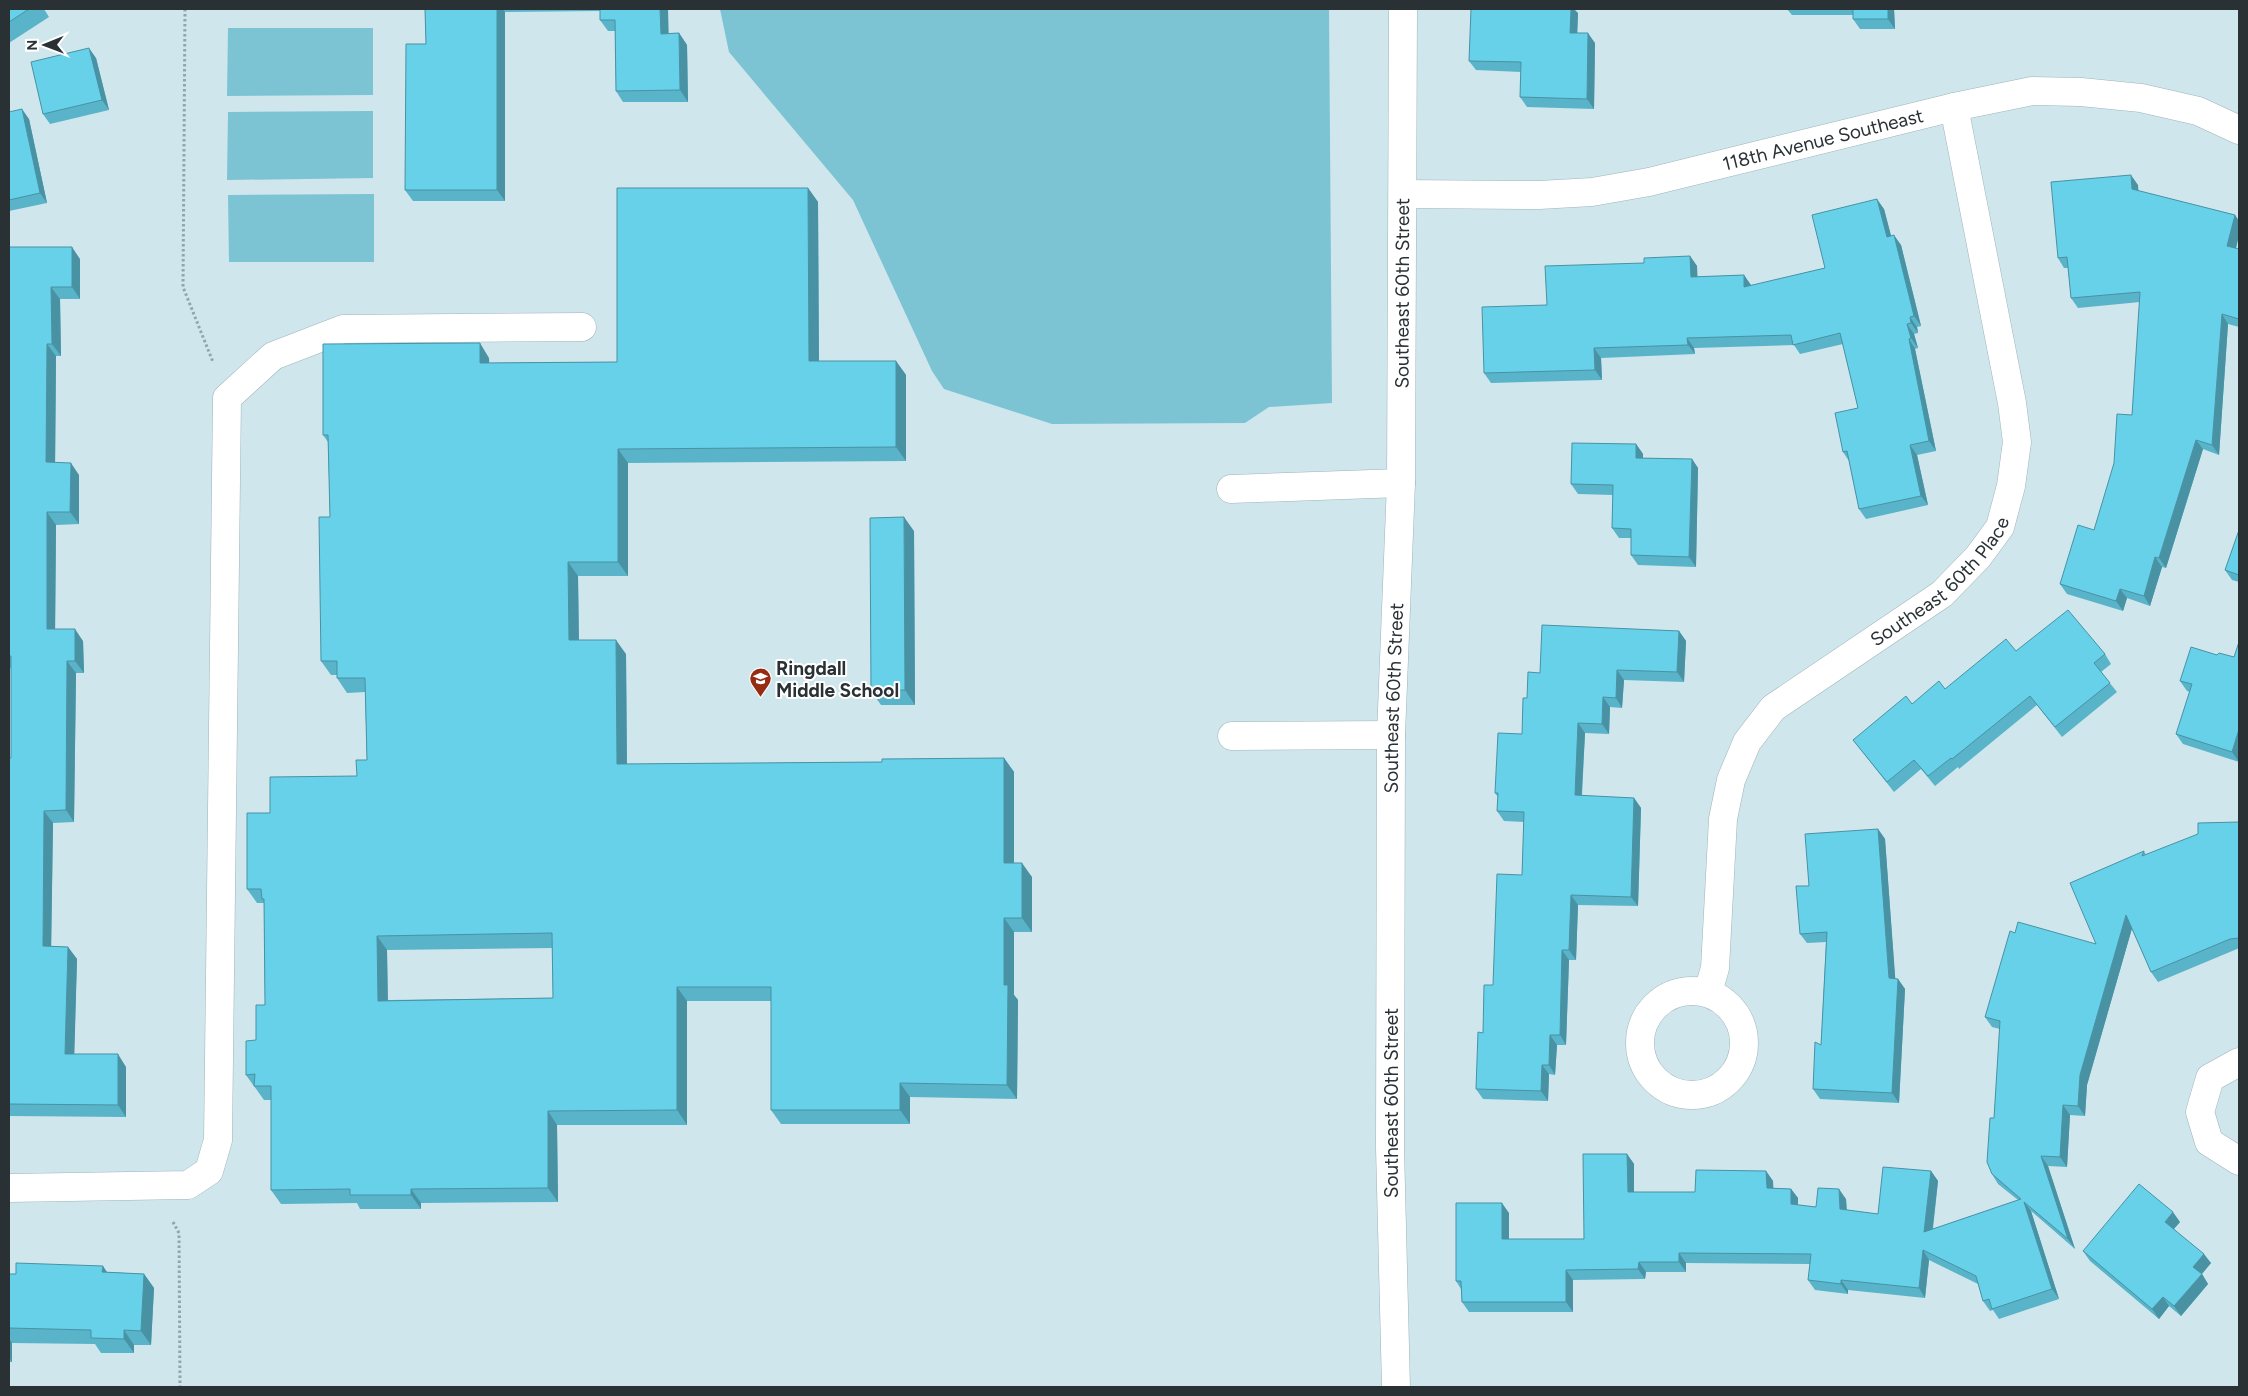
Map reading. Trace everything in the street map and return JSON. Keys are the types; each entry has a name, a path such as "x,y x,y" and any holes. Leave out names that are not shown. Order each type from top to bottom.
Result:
{"street":[{"name":"Southeast 60th Street","path":"1396,1387 1390,1148 1390,735 1401,483 1404,9"},
{"name":"118th Avenue Southeast","path":"1403,194 1539,195 1592,192 1648,182 1954,107 2032,92 2081,92 2141,98 2198,111 2239,130"},
{"name":"Southeast 60th Place","path":"1708,992 1715,968 1723,819 1731,780 1747,742 1772,708 1942,594 1978,557 2000,527 2009,494 2017,442 2012,403 1954,107"},
{"path":"9,1188 188,1185 210,1171 218,1140 227,398 273,356 343,329 582,327"},
{"path":"1231,489 1401,483"},
{"path":"1232,736 1390,735"},
{"path":"2239,1062 2210,1078 2200,1112 2209,1142 2239,1162"}],"path":[{"path":"185,9 183,288 227,398"},
{"path":"158,1185 179,1233 180,1387"}],"shaded area":[{"path":"720,9 1329,9 1332,403 1269,407 1245,423 1052,424 944,389 932,371 853,200 729,52"},
{"path":"228,28 373,28 373,95 227,96"},
{"path":"373,111 373,178 227,180 228,112"},
{"path":"374,194 374,262 229,262 228,195"}],"building":[{"path":"9,9 29,9 9,22"},
{"path":"425,9 497,9 497,190 405,190 406,44 426,44"},
{"path":"600,9 660,9 661,34 679,33 680,90 616,91 615,20 600,20"},
{"path":"1471,9 1571,9 1570,33 1588,33 1587,99 1520,97 1521,62 1469,61"},
{"path":"1853,9 1888,9 1888,19 1853,19"},
{"path":"89,48 102,100 43,114 31,62"},
{"path":"22,109 40,193 9,200 9,112"},
{"path":"2131,175 2132,189 2235,215 2227,246 2239,249 2239,319 2222,314 2212,445 2196,440 2159,558 2155,557 2144,596 2120,589 2116,601 2060,584 2078,525 2094,530 2114,463 2117,414 2132,415 2140,292 2071,298 2067,257 2058,258 2051,182"},
{"path":"617,188 808,188 809,361 896,361 896,447 618,449 618,562 568,562 569,640 616,640 617,764 882,762 882,759 1004,758 1004,863 1022,863 1022,918 1004,918 1004,985 1008,985 1007,1085 900,1083 900,1110 771,1110 771,987 677,987 677,1110 548,1111 548,1188 411,1189 411,1195 350,1195 350,1189 271,1190 271,1086 254,1086 255,1074 246,1075 246,1041 256,1040 256,1005 265,1005 264,899 262,899 261,889 247,889 247,813 270,813 270,777 357,776 356,760 367,760 365,678 337,678 337,661 321,661 319,517 330,517 328,435 323,435 323,344 480,343 480,363 617,362","holes":["552,933 553,998 378,1001 377,936"]},
{"path":"1877,199 1887,237 1894,235 1914,316 1910,317 1911,323 1907,324 1929,441 1910,445 1921,496 1859,509 1847,451 1843,452 1835,413 1858,408 1840,333 1793,345 1791,335 1687,338 1688,345 1594,348 1595,370 1484,373 1482,307 1547,305 1545,266 1644,263 1644,258 1690,256 1691,277 1744,275 1744,287 1825,268 1812,215"},
{"path":"9,247 72,247 72,287 51,287 52,344 47,344 46,462 71,463 70,512 47,512 47,629 75,629 75,661 67,661 66,810 44,811 43,946 68,947 65,1054 118,1054 118,1105 9,1104 9,758 11,758 11,656 9,656"},
{"path":"1572,443 1636,444 1636,458 1692,459 1689,557 1631,555 1631,529 1612,528 1613,485 1571,484"},
{"path":"904,517 905,690 871,691 870,518"},
{"path":"2239,530 2239,575 2225,570"},
{"path":"2068,610 2105,654 2094,663 2110,683 2055,727 2030,696 1928,776 1914,760 1887,782 1853,740 1906,696 1912,704 1939,681 1945,689 2006,639 2016,651"},
{"path":"1542,625 1679,631 1677,672 1617,670 1616,698 1603,697 1602,724 1578,723 1575,795 1634,798 1631,897 1571,895 1569,950 1562,950 1560,1035 1550,1035 1549,1065 1542,1065 1541,1091 1476,1089 1478,1032 1483,1033 1484,985 1493,985 1497,874 1522,875 1524,812 1497,811 1498,793 1495,793 1498,733 1522,734 1523,698 1527,698 1528,672 1540,673"},
{"path":"2239,642 2239,729 2232,752 2176,734 2192,684 2180,681 2191,647 2217,655 2219,653 2234,657"},
{"path":"2239,822 2239,938 2230,939 2151,972 2126,915 2080,1075 2078,1106 2063,1105 2060,1157 2041,1156 2068,1239 2024,1202 2052,1289 1992,1309 1989,1299 1983,1301 1976,1276 1923,1250 1919,1288 1841,1280 1841,1284 1808,1280 1811,1254 1679,1253 1679,1262 1639,1262 1638,1269 1566,1270 1566,1302 1462,1302 1461,1281 1456,1281 1456,1203 1502,1203 1502,1239 1584,1239 1583,1154 1627,1154 1628,1192 1695,1192 1696,1170 1766,1171 1767,1188 1791,1189 1791,1204 1816,1207 1818,1188 1839,1189 1840,1209 1878,1214 1883,1167 1931,1171 1924,1232 2021,1199 1992,1174 1987,1162 1990,1118 1994,1118 2000,1021 1985,1017 2010,931 2015,933 2018,922 2096,944 2070,883 2144,851 2142,856 2198,834 2198,823"},
{"path":"1878,829 1889,978 1898,979 1892,1093 1813,1089 1815,1042 1821,1045 1827,932 1800,934 1796,886 1809,886 1805,834"},
{"path":"2139,1184 2173,1212 2165,1222 2204,1254 2193,1267 2202,1274 2174,1306 2163,1297 2152,1309 2083,1251"},
{"path":"16,1263 103,1266 102,1272 144,1274 141,1331 124,1330 124,1339 91,1338 91,1330 9,1328 9,1274 16,1274"}],"place":[{"name":"Ringdall Middle School","path":"760,698"}]}
